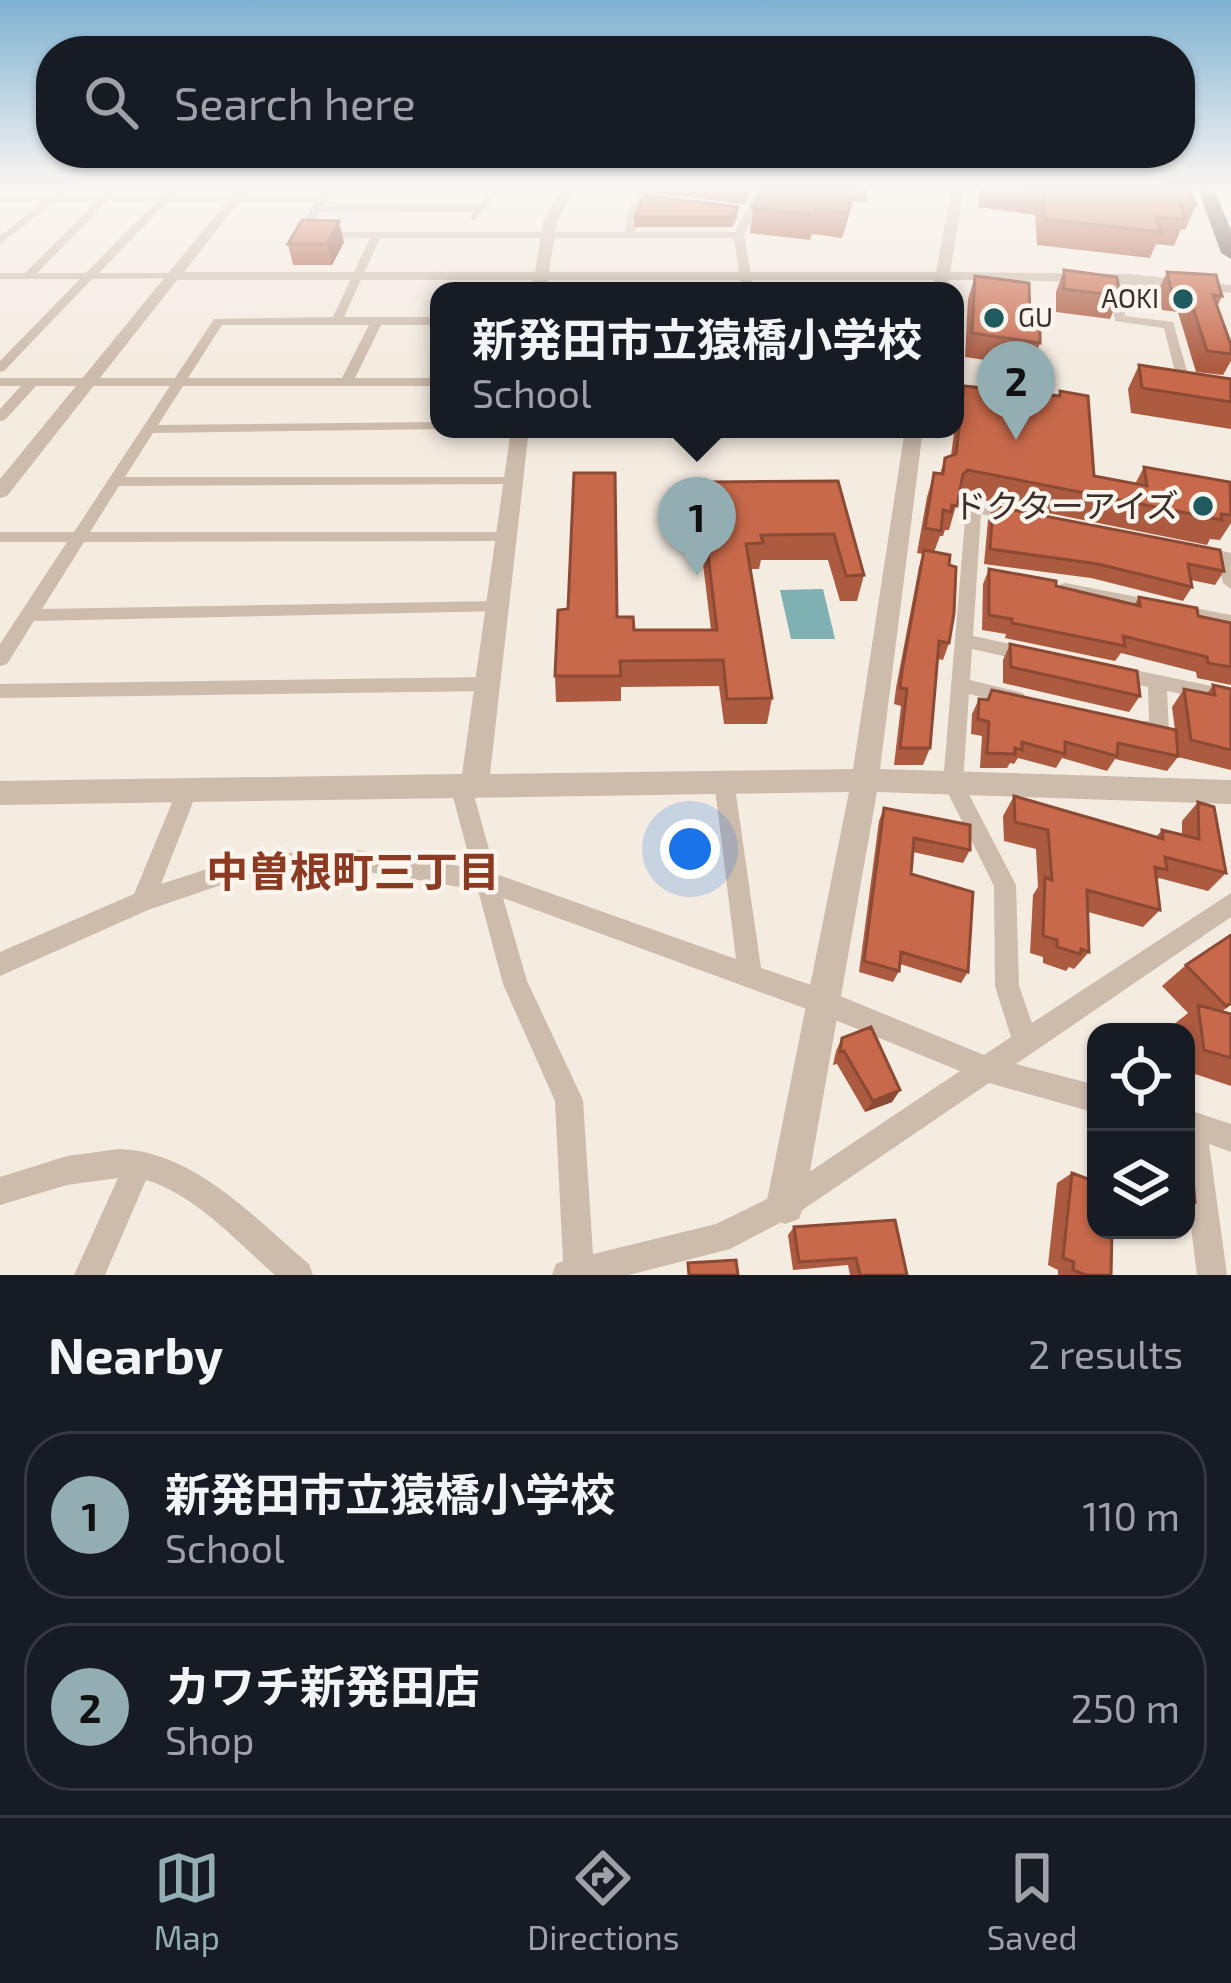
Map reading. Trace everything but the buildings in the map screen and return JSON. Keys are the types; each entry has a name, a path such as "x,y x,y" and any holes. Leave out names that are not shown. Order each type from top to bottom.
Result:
{"street":[{"path":"28,276 55,248"},
{"path":"0,368 119,248"},
{"path":"0,492 198,248"},
{"path":"337,321 370,248"},
{"path":"0,276 359,274 540,282 545,248"},
{"path":"741,248 747,282"},
{"path":"942,282 948,248"},
{"path":"964,282 1115,277 1231,289"},
{"path":"1115,277 1119,319 1169,325 1183,381 1231,389"},
{"path":"0,658 218,321 430,321"},
{"path":"347,382 377,321"},
{"path":"0,382 430,382"},
{"path":"0,417 32,382"},
{"path":"151,430 430,426"},
{"path":"519,438 475,783 464,797 515,985 569,1100 575,1273 719,1238 784,1205 1231,904"},
{"path":"784,1205 866,780 913,438"},
{"path":"116,482 514,481"},
{"path":"1026,1042 1007,986 1005,885 953,783 974,508 1043,521"},
{"path":"0,537 505,537"},
{"path":"1180,548 1225,557 1231,583"},
{"path":"969,571 991,575"},
{"path":"1035,583 1231,621"},
{"path":"28,615 497,607"},
{"path":"964,641 1050,659"},
{"path":"1093,668 1231,697"},
{"path":"1115,721 1159,730 1157,681"},
{"path":"0,692 487,684"},
{"path":"960,686 1027,700"},
{"path":"0,794 866,780 1231,792"},
{"path":"724,781 750,976"},
{"path":"143,901 186,792"},
{"path":"0,964 143,901 247,866 351,859 486,881 823,1002 986,1070 1087,1097"},
{"path":"1195,1125 1231,1138"},
{"path":"1190,1131 1212,1275"},
{"path":"89,1275 140,1164"},
{"path":"0,1191 62,1170 140,1164 183,1181 298,1275"}],"water":[{"path":"823,589 835,639 791,639 780,590"}],"place":[{"name":"AOKI","path":"1183,299"},
{"name":"GU","path":"994,318"},
{"name":"カワチ新発田店","path":"1016,440"},
{"name":"ドクターアイズ","path":"1203,506"},
{"name":"新発田市立猿橋小学校","path":"697,576"}],"district":[{"name":"中曽根町三丁目","path":"353,872"}]}
